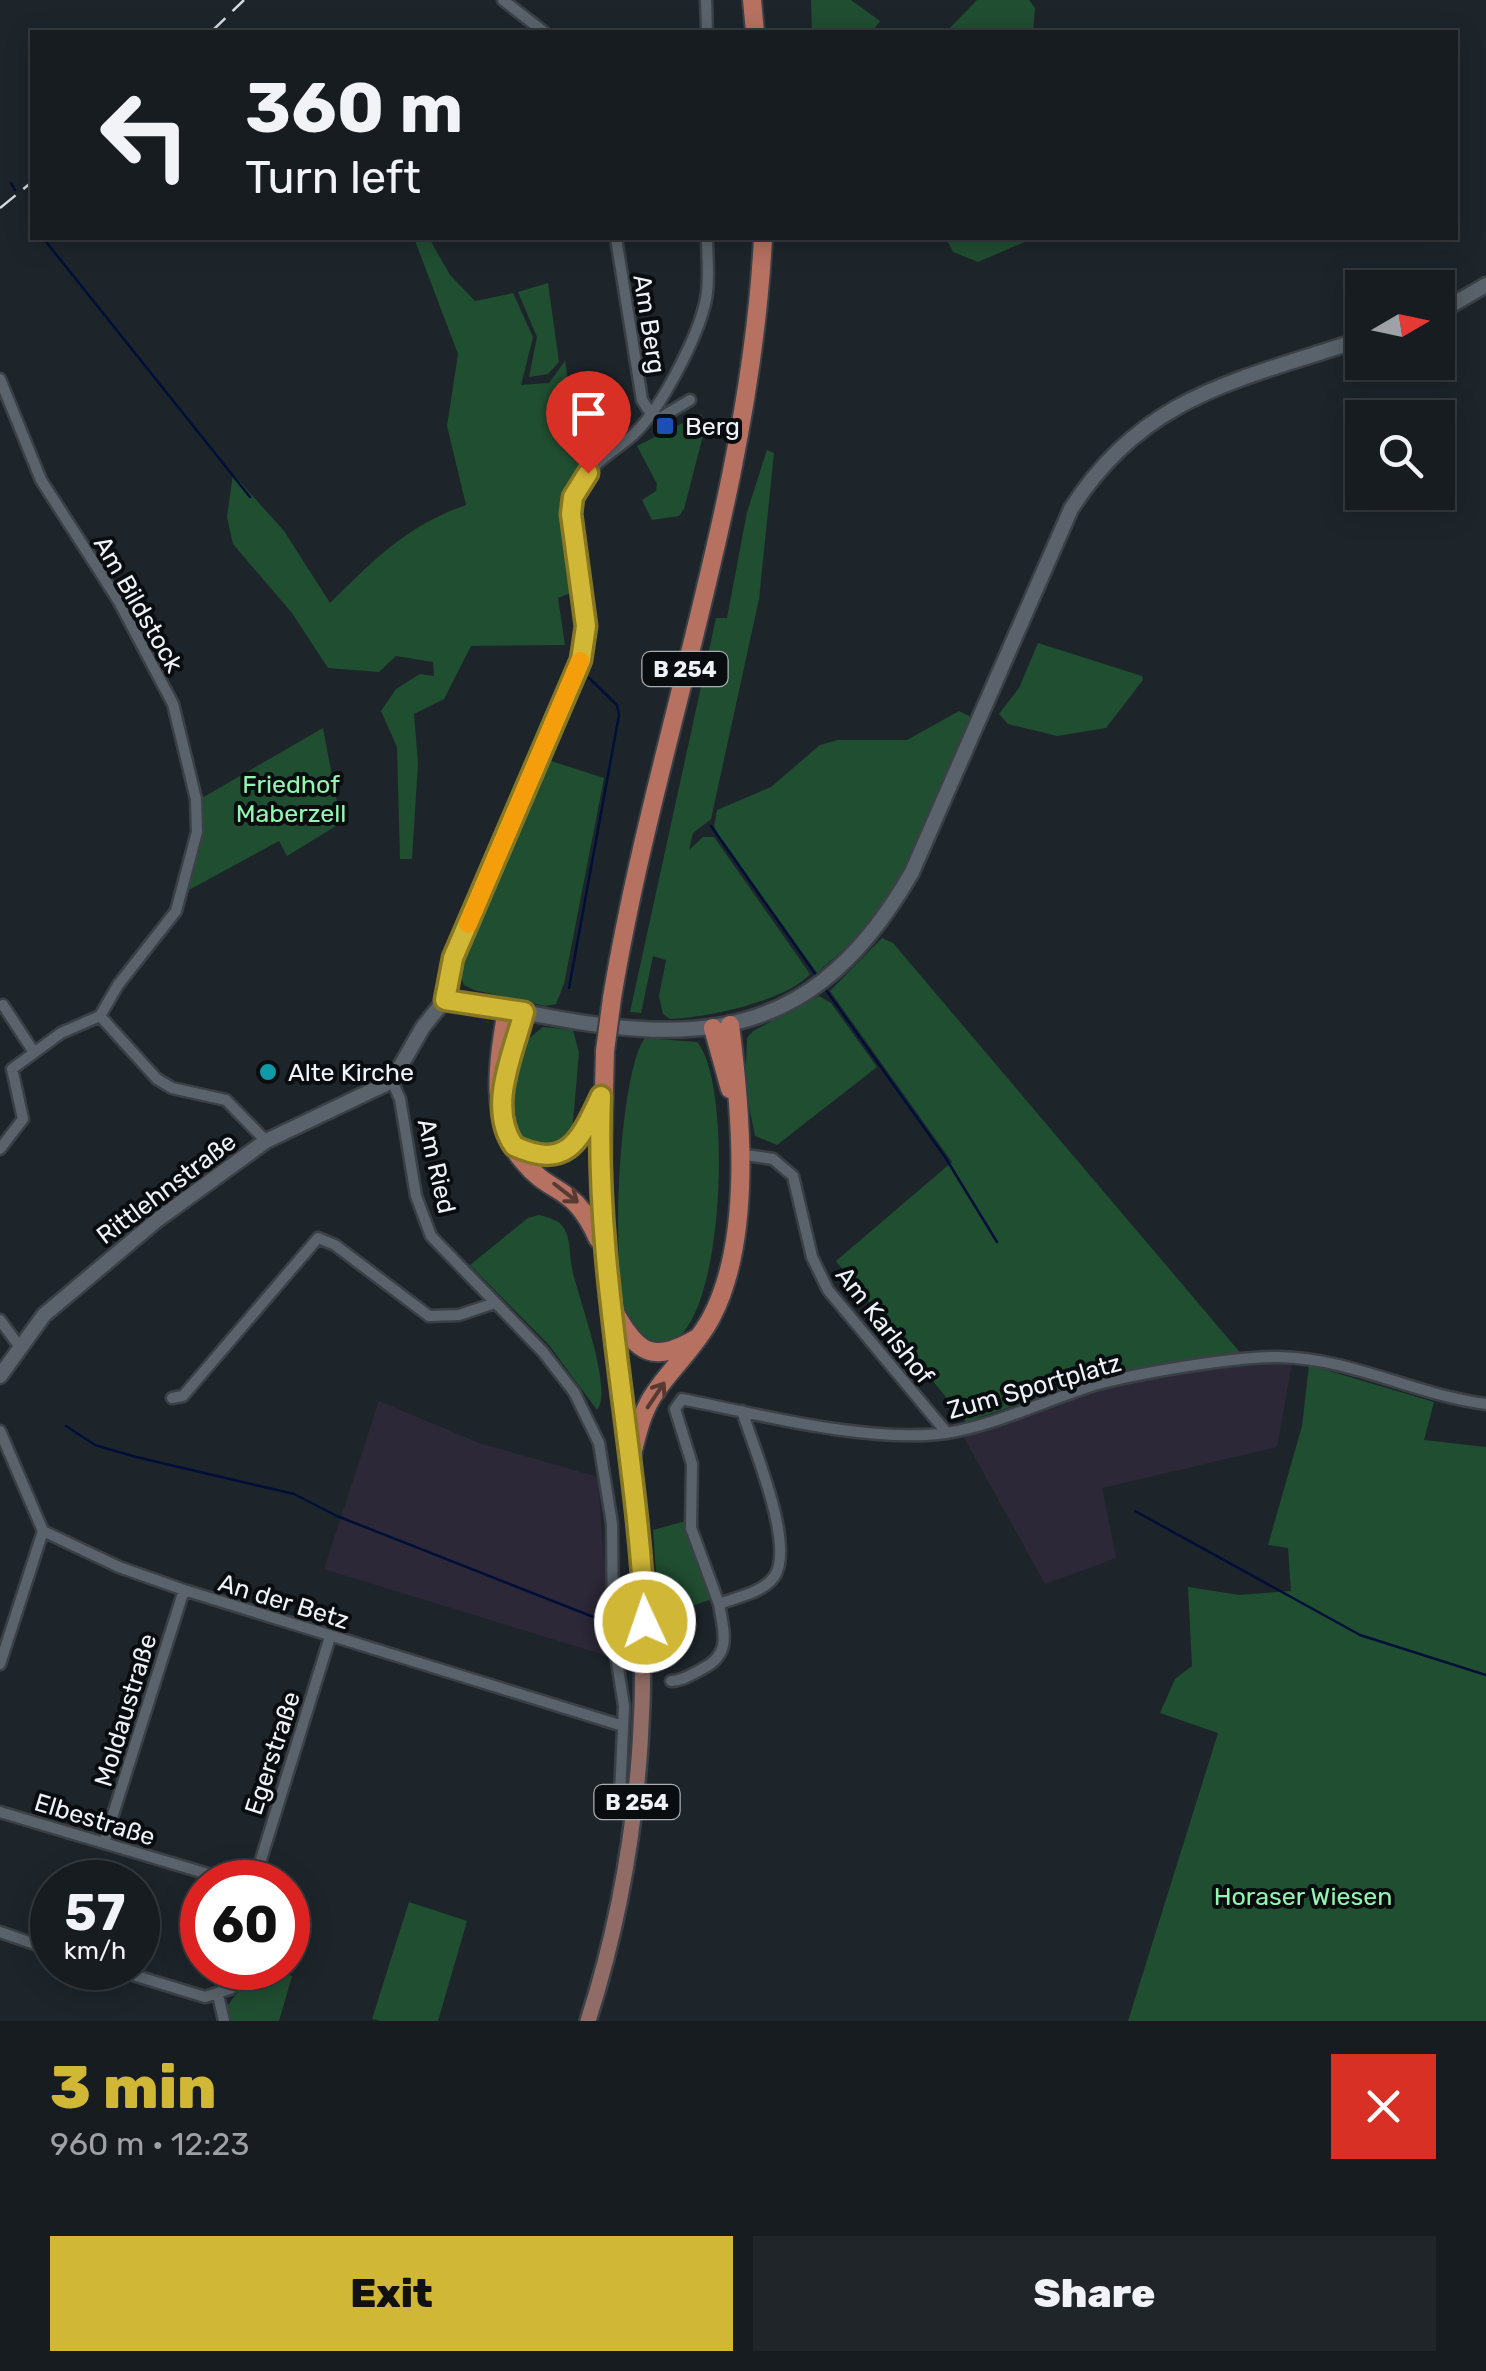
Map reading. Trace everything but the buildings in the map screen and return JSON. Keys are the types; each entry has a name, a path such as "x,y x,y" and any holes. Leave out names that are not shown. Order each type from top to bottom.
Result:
{"highway":[{"path":"752,0 755,30"},
{"name":"B 254","path":"630,1462 604,1253 601,1096 612,998 738,434 754,339 763,240"},
{"path":"515,1011 496,1077 504,1126 523,1162 583,1207 604,1253"},
{"path":"630,1462 650,1402 715,1309 732,1258 740,1202 739,1154 721,1026"},
{"path":"514,1146 538,1156 563,1153 577,1142 601,1096"},
{"path":"608,1300 630,1339 646,1351 673,1351 699,1336"}],"main road":[{"name":"B 254","path":"588,2021 624,1882 642,1752 645,1622 630,1462"}],"street":[{"path":"503,0 541,30"},
{"path":"706,0 707,30"},
{"name":"Am Berg","path":"616,240 642,400 651,414 660,418 690,400"},
{"name":"Am Berg","path":"445,1000 453,958 581,660 586,626 571,530 573,497 588,473 651,414 703,311 707,240"},
{"path":"1455,303 1486,286"},
{"path":"392,1081 423,1027 445,1000 629,1030 721,1026 770,1014 823,982 861,947 897,898 928,840 1071,509 1103,462 1140,428 1183,402 1345,345"},
{"name":"Am Bildstock","path":"0,379 40,480 158,673 183,737 196,800 197,832 176,911 118,985 100,1016"},
{"path":"3,1005 33,1052"},
{"path":"0,1149 22,1119 12,1069 33,1052 100,1016 158,1079 172,1088 226,1100 266,1141"},
{"name":"Rittlehnstraße","path":"0,1376 19,1346 62,1298 157,1220 266,1141 392,1081"},
{"name":"Am Ried","path":"392,1081 400,1099 416,1196 432,1236 574,1392 599,1443 612,1524 613,1637 623,1726 620,1795"},
{"name":"Am Karlshof","path":"739,1154 773,1159 793,1176 812,1256 828,1290 947,1433"},
{"path":"172,1398 183,1396 318,1238 335,1245 429,1316 459,1315 495,1303"},
{"path":"0,1320 19,1346"},
{"name":"Zum Sportplatz","path":"719,1604 691,1528 692,1464 676,1408 682,1399 874,1431 947,1433 1100,1384 1278,1357 1321,1361 1440,1398 1486,1404"},
{"path":"671,1681 716,1662 723,1654 726,1642 719,1604 763,1588 777,1574 782,1551 742,1411"},
{"path":"0,1431 43,1531 0,1664"},
{"name":"An der Betz","path":"43,1531 119,1567 184,1590 623,1726"},
{"name":"Moldaustraße","path":"104,1842 184,1590"},
{"name":"Egerstraße","path":"261,1860 330,1636"},
{"name":"Elbestraße","path":"0,1812 180,1865"},
{"path":"0,1932 30,1942"},
{"path":"160,1983 206,1997 228,1990"},
{"path":"218,1996 224,2021"}],"shaded area":[{"path":"1248,1363 1292,1363 1277,1447 1102,1488 1116,1558 1045,1584 962,1434 1102,1386"},
{"path":"379,1401 479,1443 598,1477 611,1657 324,1569"}],"green space":[{"path":"811,0 851,0 880,21 873,30 812,30"},
{"path":"977,0 1029,0 1035,8 1033,30 948,30"},
{"path":"415,240 430,240 450,275 475,301 513,293 533,337 521,385 549,383 565,361 583,467 572,497 576,591 558,598 565,645 471,646 444,699 414,714 418,763 412,859 400,859 397,747 381,711 396,689 420,674 434,676 433,662 396,656 379,672 328,668 292,613 233,544 227,517 233,474 284,531 330,603 408,534 466,505 447,426 458,354"},
{"path":"947,240 1029,240 978,262 953,252"},
{"path":"548,283 559,362 548,374 529,377 537,337 518,292"},
{"path":"701,414 706,424 684,509 679,516 652,520 642,500 656,491 657,484 637,446"},
{"path":"767,450 774,453 759,599 711,819 693,833 689,850 703,837 714,837 810,974 799,984 765,1000 670,1019 663,1014 659,996 666,960 653,956 641,1013 630,1012 716,618 727,618 747,512"},
{"path":"1038,643 1142,676 1143,680 1106,728 1057,736 1008,724 999,714 1019,688"},
{"path":"959,711 969,716 970,724 910,865 874,923 817,973 718,834 714,826 717,810 771,787 820,745 838,740 907,740"},
{"name":"Friedhof Maberzell","path":"323,728 341,823 287,856 279,841 187,891 201,830 202,798"},
{"path":"548,760 604,778 564,984 556,1004 545,1006 474,990 464,985 458,970"},
{"path":"882,938 893,943 1243,1356 1094,1379 966,1422 836,1261 952,1162 830,991"},
{"path":"819,996 831,1003 877,1067 777,1145 755,1136 745,1086 747,1038 753,1031"},
{"path":"543,1027 573,1030 579,1053 572,1133 546,1147 532,1144 519,1134 512,1096 523,1043"},
{"path":"645,1038 697,1042 708,1066 716,1104 718,1203 712,1253 701,1297 686,1329 666,1344 644,1340 633,1331 625,1310 620,1275 622,1136 628,1093"},
{"path":"539,1215 557,1222 567,1234 572,1268 598,1363 601,1399 597,1410 549,1345 470,1265 528,1218"},
{"name":"Horaser Wiesen","path":"1309,1365 1434,1402 1424,1440 1486,1447 1486,2021 1128,2021 1218,1733 1160,1713 1175,1679 1192,1666 1188,1587 1239,1595 1291,1591 1288,1548 1268,1545 1302,1426"},
{"path":"686,1521 710,1600 674,1611 658,1600 653,1530"},
{"path":"409,1902 467,1921 438,2021 372,2019"},
{"path":"239,1990 288,1990 279,2021 228,2021 226,2008"}],"waterway":[{"path":"11,183 15,190"},
{"path":"45,240 250,497"},
{"path":"569,988 619,715 617,705 589,678"},
{"path":"711,826 816,975"},
{"path":"826,990 945,1157 997,1242"},
{"path":"66,1426 95,1445 294,1494 337,1516 601,1620"},
{"path":"1135,1511 1360,1635 1486,1675"}],"railway":[{"path":"213,30 244,0"},
{"path":"0,208 30,184"}],"slow traffic":[{"path":"468,924 580,661"}],"place":[{"name":"Berg","path":"665,426"},
{"name":"Alte Kirche","path":"268,1072"}],"route":[{"path":"588,473 573,497 571,514 586,626 581,660 453,958 444,988 445,1000 524,1012 500,1098 504,1126 514,1146 538,1156 563,1153 577,1142 601,1096 604,1253 638,1522 645,1622"}]}
